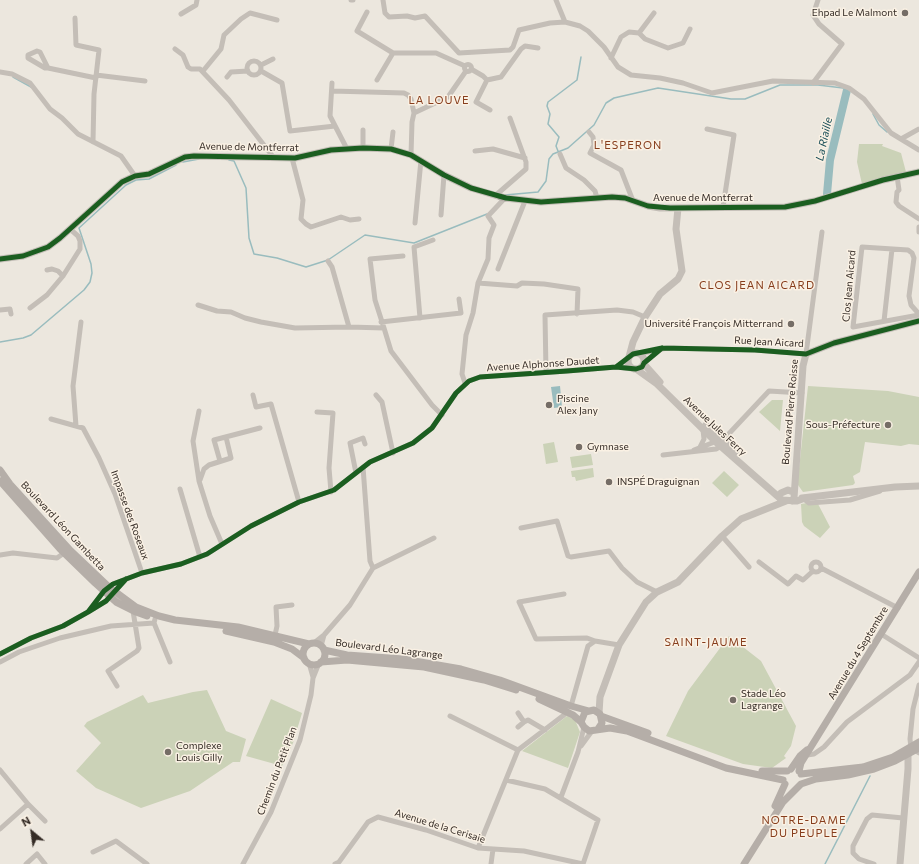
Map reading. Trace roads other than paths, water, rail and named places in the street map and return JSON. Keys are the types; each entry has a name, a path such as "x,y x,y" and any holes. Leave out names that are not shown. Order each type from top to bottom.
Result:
{"main road":[{"name":"Boulevard Léon Gambetta","path":"0,470 63,549"},
{"name":"Boulevard Léon Gambetta","path":"0,481 63,549 113,595"},
{"name":"Avenue du 4 Septembre","path":"807,753 814,744 919,572"},
{"name":"Boulevard Léo Lagrange","path":"113,595 155,621 237,632 274,642 292,649 306,660 320,663 347,660 403,664 457,673 484,680 546,702 573,715 582,724"},
{"name":"Boulevard Léo Lagrange","path":"135,609 175,620 238,627 317,646 347,655 403,659 461,669 500,680 571,706 589,710"},
{"path":"306,660 305,649 317,646 325,656 320,663"},
{"path":"914,751 893,756 863,767 800,772 789,770 766,772 730,765 589,710 583,715 582,724 595,730 610,728 627,730 726,768 784,782 790,787 798,786 816,779 848,775 874,769 914,751 919,742"},
{"path":"595,730 602,723 600,714"},
{"path":"739,864 779,799 784,782 784,774 800,756 807,753"},
{"path":"744,864 777,811 798,786 800,765 807,753"}],"street":[{"path":"181,14 196,5 197,0"},
{"path":"383,0 385,13 388,17 407,16 415,18 425,16 459,53 510,50 513,47 519,30 550,23 565,22 580,26 588,31 604,47 618,67 631,75 660,78 684,83 712,93 773,81 835,83 856,93 864,99 891,133 919,150"},
{"path":"556,0 565,22"},
{"path":"814,83 842,44 819,24 813,15 818,0"},
{"path":"367,12 357,31 393,53 436,53 484,76 487,80"},
{"path":"203,71 221,49 224,35 241,19 250,13 277,20"},
{"path":"639,33 654,13"},
{"path":"75,18 76,44 99,50 92,142"},
{"path":"611,58 624,34 629,32 639,33 645,39 668,48 678,46 683,43 690,29"},
{"path":"487,80 501,77 521,49 525,46 538,48"},
{"path":"175,49 183,55 188,67 203,71 229,100 274,158"},
{"path":"377,80 393,53"},
{"path":"260,65 274,59"},
{"path":"248,71 248,65 251,62 258,62 260,65"},
{"path":"226,77 232,72 248,71 256,75 260,71 260,65"},
{"path":"48,68 96,77 145,81"},
{"path":"414,114 448,97 467,69"},
{"path":"260,71 282,83 290,131 335,126"},
{"path":"0,72 12,74 30,82 50,109 62,118 78,134 121,156 135,176"},
{"path":"487,80 476,102 490,110"},
{"path":"332,83 330,116 347,149"},
{"path":"332,91 404,93 408,95 411,99 414,114 412,122 411,155"},
{"path":"88,612 106,589 113,584 142,573 182,564 200,557 251,526 300,502 331,492 363,467 422,437 432,428 456,393 465,383 463,379 463,352 478,283 488,259 489,238 494,225 488,216 502,197 525,171 527,165 510,118"},
{"path":"707,129 734,135 723,206"},
{"path":"901,139 919,129"},
{"path":"363,130 363,148"},
{"path":"391,149 393,132"},
{"path":"589,132 593,137 594,145 590,153 621,170 633,201"},
{"name":"Avenue de Montferrat","path":"0,259 35,253 48,247 122,182 135,176 149,174 185,158 194,156 292,158 347,149 391,149 411,155 444,175 471,188 502,197 541,202 597,198 623,198 648,206 678,208 723,206 785,207 800,205 897,176 919,172"},
{"path":"475,152 493,149 525,158"},
{"path":"560,154 566,168 584,180 595,191 597,198"},
{"path":"292,158 303,200 301,219 306,224 311,227 341,217 350,220 359,219"},
{"path":"415,223 421,160"},
{"path":"441,215 444,175"},
{"path":"897,176 900,190 897,192 896,202 899,206 919,219"},
{"path":"498,269 525,201"},
{"path":"662,348 646,364 635,369 628,365 635,340 645,317 660,294 678,279 682,271 676,229 678,208"},
{"path":"919,226 919,232"},
{"path":"30,308 47,295 63,276 80,248 78,236 70,229"},
{"path":"806,354 822,232"},
{"path":"420,318 414,247 433,240"},
{"name":"Clos Jean Aicard","path":"862,247 908,250 912,253 914,258 909,296 911,305 919,315 853,327 862,247"},
{"path":"884,321 892,249"},
{"path":"403,256 370,259 375,300 391,351 432,405 442,415"},
{"path":"328,261 334,274 349,327"},
{"path":"47,270 58,270 63,276"},
{"path":"478,283 517,286 522,283 544,284 578,288 577,314"},
{"path":"381,322 461,313 459,299"},
{"path":"198,304 217,310 231,312 245,318 295,328 384,328"},
{"path":"0,310 10,309 11,314"},
{"path":"546,372 545,315 577,314 616,310 645,317"},
{"name":"Rue Jean Aicard","path":"638,354 662,348 755,350 806,354 834,343 919,321"},
{"path":"51,419 76,426 73,386 81,322"},
{"path":"635,340 638,354"},
{"path":"616,368 633,354 638,354 643,357 646,364"},
{"name":"Boulevard Pierre Roisse","path":"786,496 795,472 803,366 806,354"},
{"name":"Avenue Jules Ferry","path":"646,364 661,383 720,443 770,490 786,496"},
{"name":"Avenue Alphonse Daudet","path":"465,383 480,377 616,368 635,369"},
{"name":"Avenue Jules Ferry","path":"635,369 657,384 703,429 770,486 786,496"},
{"path":"663,455 716,449 769,391 802,393"},
{"path":"253,395 256,407 270,404 300,502"},
{"path":"376,395 382,402 393,453"},
{"path":"199,411 193,442 201,489 222,544"},
{"path":"317,412 333,413 329,468 331,492"},
{"name":"Impasse des Roseaux","path":"76,426 82,428 115,494 142,573"},
{"path":"220,461 214,440 260,428"},
{"path":"700,447 704,436 703,429"},
{"path":"201,489 200,477 204,469 209,465 231,458 226,437"},
{"path":"356,473 350,443 363,438 366,444"},
{"path":"691,451 700,447 720,443"},
{"path":"363,467 370,561 372,568"},
{"path":"600,714 600,697 619,644 646,602 657,592 678,582 722,536 745,517 770,507 786,496 804,499 895,487 919,486"},
{"path":"180,489 200,557"},
{"path":"521,528 557,521 568,556 571,557 609,551 622,568 637,582 657,592"},
{"path":"722,536 749,566"},
{"path":"317,646 324,635 350,605 372,568 434,538"},
{"path":"0,555 13,553 52,558 63,549"},
{"path":"759,562 788,584 796,576 803,580 812,571 817,571 820,568"},
{"path":"812,571 811,566 813,562 819,563 820,568 898,608"},
{"path":"0,654 31,638 63,626 88,612 113,595 126,579"},
{"path":"564,594 519,602 536,639 587,638 595,641 619,644"},
{"path":"275,636 277,626 276,608 292,605"},
{"path":"117,686 108,671 137,651 139,648 135,624 135,609"},
{"path":"135,624 144,615"},
{"path":"0,662 19,652 60,638 111,626 155,621 170,662"},
{"path":"882,634 919,658"},
{"path":"571,706 588,646 595,641"},
{"name":"Chemin du Petit Plan","path":"306,660 313,678"},
{"path":"807,753 815,754 824,747 848,722 910,676 919,662"},
{"name":"Chemin du Petit Plan","path":"243,864 271,812 300,740 311,696 313,678 320,663"},
{"path":"900,864 908,772 914,751 914,709 919,684"},
{"path":"589,710 600,697"},
{"path":"518,713 524,722"},
{"path":"478,848 518,750 564,715"},
{"path":"450,716 518,750"},
{"path":"518,727 528,720 545,730"},
{"path":"561,798 578,752 582,724"},
{"path":"578,752 595,730"},
{"path":"0,770 28,804 45,821"},
{"path":"506,780 545,789 598,820 583,864"},
{"path":"0,829 28,804"},
{"path":"874,864 859,859 853,853 853,846 867,819 872,815 903,818"},
{"name":"Avenue de la Cerisaie","path":"335,864 339,862 368,822 378,817 426,830 478,848 506,849 534,853 583,864"},
{"path":"94,852 116,841 147,864"},
{"path":"491,864 493,849"},
{"path":"26,864 37,854 45,864"}],"water":[{"path":"560,386 562,407 554,408 551,387"}],"waterway":[{"path":"558,151 556,146 559,137 548,124 550,114 547,106 548,102 577,80 581,57"},
{"path":"13,77 31,87"},
{"path":"505,195 538,192 546,181 549,159 553,154 568,148 594,125 606,103 614,98 658,88 731,99 745,99 780,85 818,85 843,88"},
{"name":"La Riaille","path":"827,194 830,160 847,90"},
{"path":"873,114 879,125 887,132"},
{"path":"183,162 199,159"},
{"path":"229,160 234,161 246,188 249,238 254,254 277,258 306,267 328,260 365,235 414,243 487,214"},
{"path":"0,342 31,335 84,290 90,282 92,273 91,264 79,228 126,185 136,180 149,179 176,165"},
{"path":"825,864 870,776"}],"place":[{"name":"Ehpad Le Malmont","path":"905,13"},
{"name":"Université François Mitterrand","path":"791,324"},
{"name":"Piscine Alex Jany","path":"549,405"},
{"name":"Sous-Préfecture","path":"888,425"},
{"name":"Gymnase","path":"579,447"},
{"name":"INSPÉ Draguignan","path":"609,482"},
{"name":"Stade Léo Lagrange","path":"733,700"},
{"name":"Complexe Louis Gilly","path":"168,752"}],"district":[{"name":"LA LOUVE","path":"439,100"},
{"name":"L'ESPERON","path":"628,145"},
{"name":"CLOS JEAN AICARD","path":"757,285"},
{"name":"SAINT-JAUME","path":"706,642"},
{"name":"NOTRE-DAME DU PEUPLE","path":"804,826"}]}
